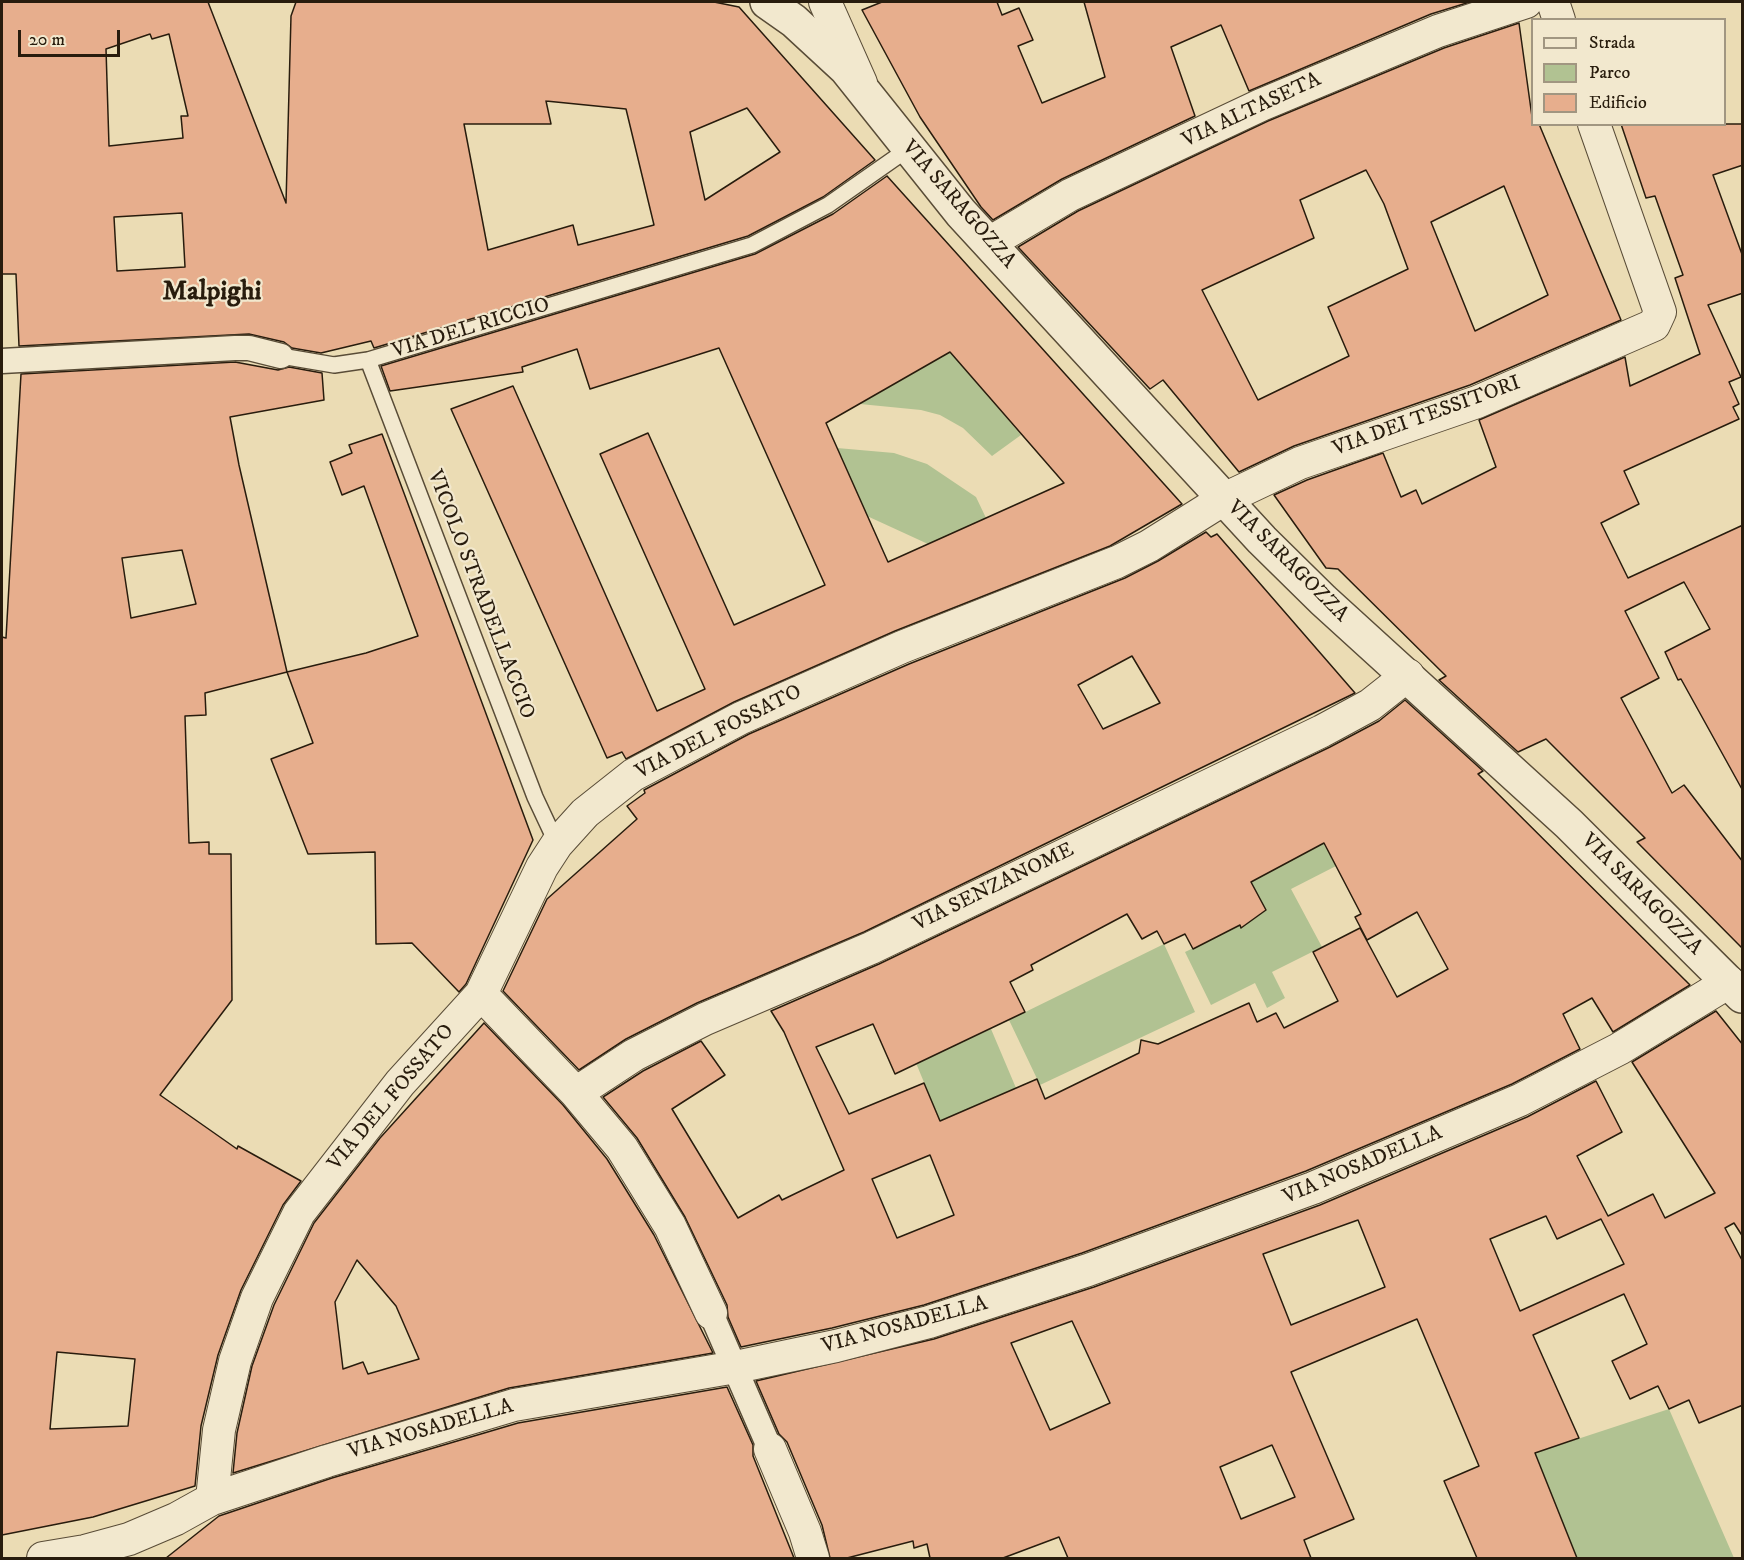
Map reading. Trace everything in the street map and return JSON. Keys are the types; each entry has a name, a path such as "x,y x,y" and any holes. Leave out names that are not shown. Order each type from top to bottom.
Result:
{"street":[{"name":"VIA SARAGOZZA","path":"767,2 812,36 846,69 908,149 988,243 1224,500 1297,575 1578,832 1736,989"},
{"name":"VIA ALTASETA","path":"988,243 1070,195 1261,105 1438,31 1526,2"},
{"path":"1553,2 1558,18"},
{"name":"VIA SARAGOZZA","path":"831,4 867,94"},
{"path":"812,36 814,21 831,4"},
{"name":"VIA DEI TESSITORI","path":"1224,500 1300,463 1477,402 1654,325 1660,312 1595,126"},
{"name":"VIA DEL RICCIO","path":"2,361 235,348 281,356"},
{"name":"VIA DEL FOSSATO","path":"213,1499 219,1430 235,1361 257,1298 299,1213 400,1083 481,994 542,867 557,844 585,813 608,793 672,752 741,718 902,647 1117,562 1149,546 1224,500"},
{"name":"VIA SENZANOME","path":"576,1093 634,1055 695,1024 881,943 1322,731 1370,705 1408,675"},
{"name":"VIA NOSADELLA","path":"43,1558 85,1551 129,1539 176,1519 213,1499 327,1461 514,1405 736,1367 929,1322 1088,1270 1313,1188 1520,1100 1736,989"},
{"path":"481,994 576,1093 622,1148 648,1187 670,1226 736,1367 813,1558"}],"lane":[{"name":"VIA DEL RICCIO","path":"281,356 323,364 368,360 752,245 828,205 908,149"},
{"name":"VICOLO STRADELLACCIO","path":"368,360 527,774 557,844"}],"green space":[{"path":"950,352 1021,435 992,456 963,428 940,415 921,410 860,404"},
{"path":"837,448 894,453 927,464 976,497 986,518 928,544 867,516"},
{"path":"1323,843 1336,866 1291,889 1322,947 1272,972 1285,998 1267,1008 1255,983 1211,1005 1185,952 1206,942 1235,914 1241,927 1266,910 1260,899 1240,888"},
{"path":"1164,944 1195,1012 1040,1085 1009,1020"},
{"path":"991,1029 1016,1088 940,1121 916,1063"},
{"path":"1669,1409 1734,1558 1577,1558 1535,1453"}],"building":[{"path":"2,2 208,2 286,203 291,16 296,2 714,2 739,7 875,160 823,197 748,236 374,348 371,341 321,353 292,348 284,342 249,334 19,346 16,274 2,274","holes":["150,34 152,39 169,34 188,116 181,116 183,138 109,146 106,49","546,101 626,109 654,225 578,245 573,225 488,250 464,124 551,124","747,108 780,152 705,200 690,132","182,213 185,267 117,271 114,217"]},
{"path":"882,2 997,2 1002,15 1019,8 1033,40 1018,46 1042,103 1105,77 1084,2 1470,2 1431,14 1249,91 1221,25 1171,47 1195,116 1062,179 993,220 981,207 920,117 862,10"},
{"path":"1519,23 1531,110 1531,126 1540,126 1621,320 1470,385 1294,446 1239,472 1163,380 1150,389 1018,247 1078,211 1268,121 1444,48","holes":["1366,170 1384,204 1408,269 1328,307 1349,356 1258,400 1202,290 1314,238 1300,200","1504,186 1548,295 1475,331 1431,222"]},
{"path":"1743,124 1743,165 1713,175 1743,257 1743,293 1708,305 1741,377 1729,382 1739,404 1733,407 1739,419 1624,471 1639,504 1601,523 1628,578 1743,525 1743,791 1681,679 1678,680 1665,652 1710,629 1684,582 1625,611 1659,678 1621,698 1672,793 1684,785 1743,862 1743,949 1637,842 1645,838 1546,739 1518,752 1439,680 1446,676 1338,569 1326,568 1274,495 1307,480 1383,453 1401,497 1416,490 1422,504 1496,467 1479,420 1625,357 1630,386 1700,354 1675,278 1683,275 1655,196 1646,198 1622,126"},
{"path":"887,176 1182,504 1110,546 895,631 734,702 626,759 622,752 607,758 451,409 513,386 657,711 705,689 600,454 648,433 734,625 825,585 719,348 590,389 577,349 522,367 523,372 390,391 381,366 755,254 833,214","holes":["950,352 1064,483 888,562 826,423"]},
{"path":"235,362 278,370 289,367 322,373 324,400 230,417 287,672 205,693 206,715 185,716 189,843 209,842 209,854 231,854 232,1000 160,1095 237,1149 238,1146 301,1181 283,1205 241,1290 218,1355 201,1426 195,1486 93,1517 2,1535 2,637 6,638 21,374","holes":["182,550 196,604 131,618 122,558","57,1352 135,1359 128,1426 50,1429"]},
{"path":"382,434 533,840 466,984 459,992 412,943 376,944 375,852 308,854 271,759 313,743 287,672 366,653 418,636 364,486 342,495 330,462 352,453 349,445"},
{"path":"1206,532 1211,537 1217,534 1355,693 864,932 697,1003 626,1039 579,1070 503,991 547,899 637,819 627,806 645,793 644,790 749,734 909,664 1125,578","holes":["1132,656 1160,703 1103,729 1078,685"]},
{"path":"1405,700 1483,771 1478,774 1690,985 1613,1032 1592,998 1563,1014 1580,1049 1512,1084 1306,1171 1082,1253 924,1305 832,1328 741,1347 728,1317 727,1305 685,1217 637,1138 603,1097 643,1071 701,1041 725,1075 672,1109 738,1218 779,1195 782,1200 844,1170 784,1032 771,1011 879,964 1330,747 1379,721","holes":["1324,843 1361,914 1355,917 1367,940 1417,912 1448,969 1397,997 1360,928 1313,952 1338,1001 1284,1028 1276,1013 1257,1022 1249,1003 1158,1044 1141,1040 1139,1053 1045,1099 1037,1079 940,1121 924,1083 849,1114 816,1047 873,1024 895,1074 1025,1012 1010,982 1033,970 1031,965 1127,914 1142,939 1157,931 1164,944 1185,934 1193,949 1240,925 1241,928 1266,910 1251,882","930,1155 954,1215 897,1238 872,1179"]},
{"path":"1716,1011 1743,1045 1743,1237 1734,1223 1725,1228 1743,1262 1743,1405 1699,1423 1689,1400 1669,1409 1658,1386 1630,1399 1612,1361 1647,1344 1624,1294 1533,1335 1579,1438 1535,1453 1577,1558 1477,1558 1444,1481 1479,1466 1417,1319 1291,1372 1354,1519 1304,1540 1311,1558 1068,1558 1059,1537 1003,1558 930,1558 927,1544 914,1548 913,1541 847,1558 830,1558 822,1525 787,1442 779,1434 756,1381 934,1339 1094,1287 1320,1205 1527,1117 1596,1081 1622,1132 1577,1156 1608,1216 1653,1194 1665,1218 1715,1193 1632,1062","holes":["1546,1216 1557,1239 1601,1219 1624,1264 1520,1311 1490,1239","1358,1220 1385,1287 1291,1325 1263,1254","1072,1321 1110,1403 1050,1430 1011,1343","1272,1445 1295,1497 1241,1519 1220,1467"]},
{"path":"484,1023 563,1105 607,1159 654,1235 713,1353 509,1388 233,1473 237,1433 252,1366 274,1305 314,1223 380,1138","holes":["357,1260 396,1306 419,1359 368,1374 363,1362 343,1369 335,1302"]},
{"path":"727,1387 753,1445 753,1456 794,1558 166,1558 219,1516 332,1478 518,1423"}],"district":[{"name":"Malpighi","path":"212,293"}]}
